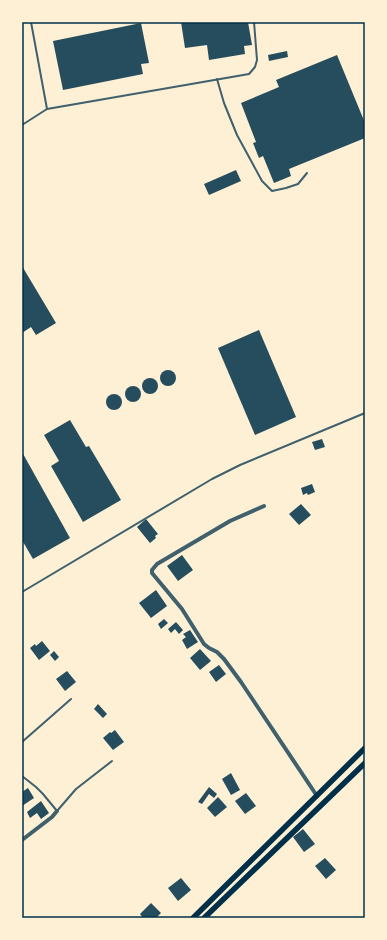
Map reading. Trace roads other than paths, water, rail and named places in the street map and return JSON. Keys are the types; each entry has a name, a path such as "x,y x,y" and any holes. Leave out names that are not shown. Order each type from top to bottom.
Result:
{"main road":[{"path":"193,918 365,748"},
{"path":"204,918 365,764"}],"street":[{"path":"264,506 223,524 157,564 152,570 152,573 182,609 204,644 221,656 241,682 317,796"},
{"path":"22,840 52,817 57,811"}],"lane":[{"path":"31,22 47,109"},
{"path":"22,125 47,109 249,74 255,67 257,60 254,22"},
{"path":"217,79 224,103 237,135 262,181 272,191 298,184 307,173"},
{"path":"22,592 217,476 365,413"},
{"path":"22,742 71,699"},
{"path":"22,776 43,794 57,811 76,789 112,761"}]}
